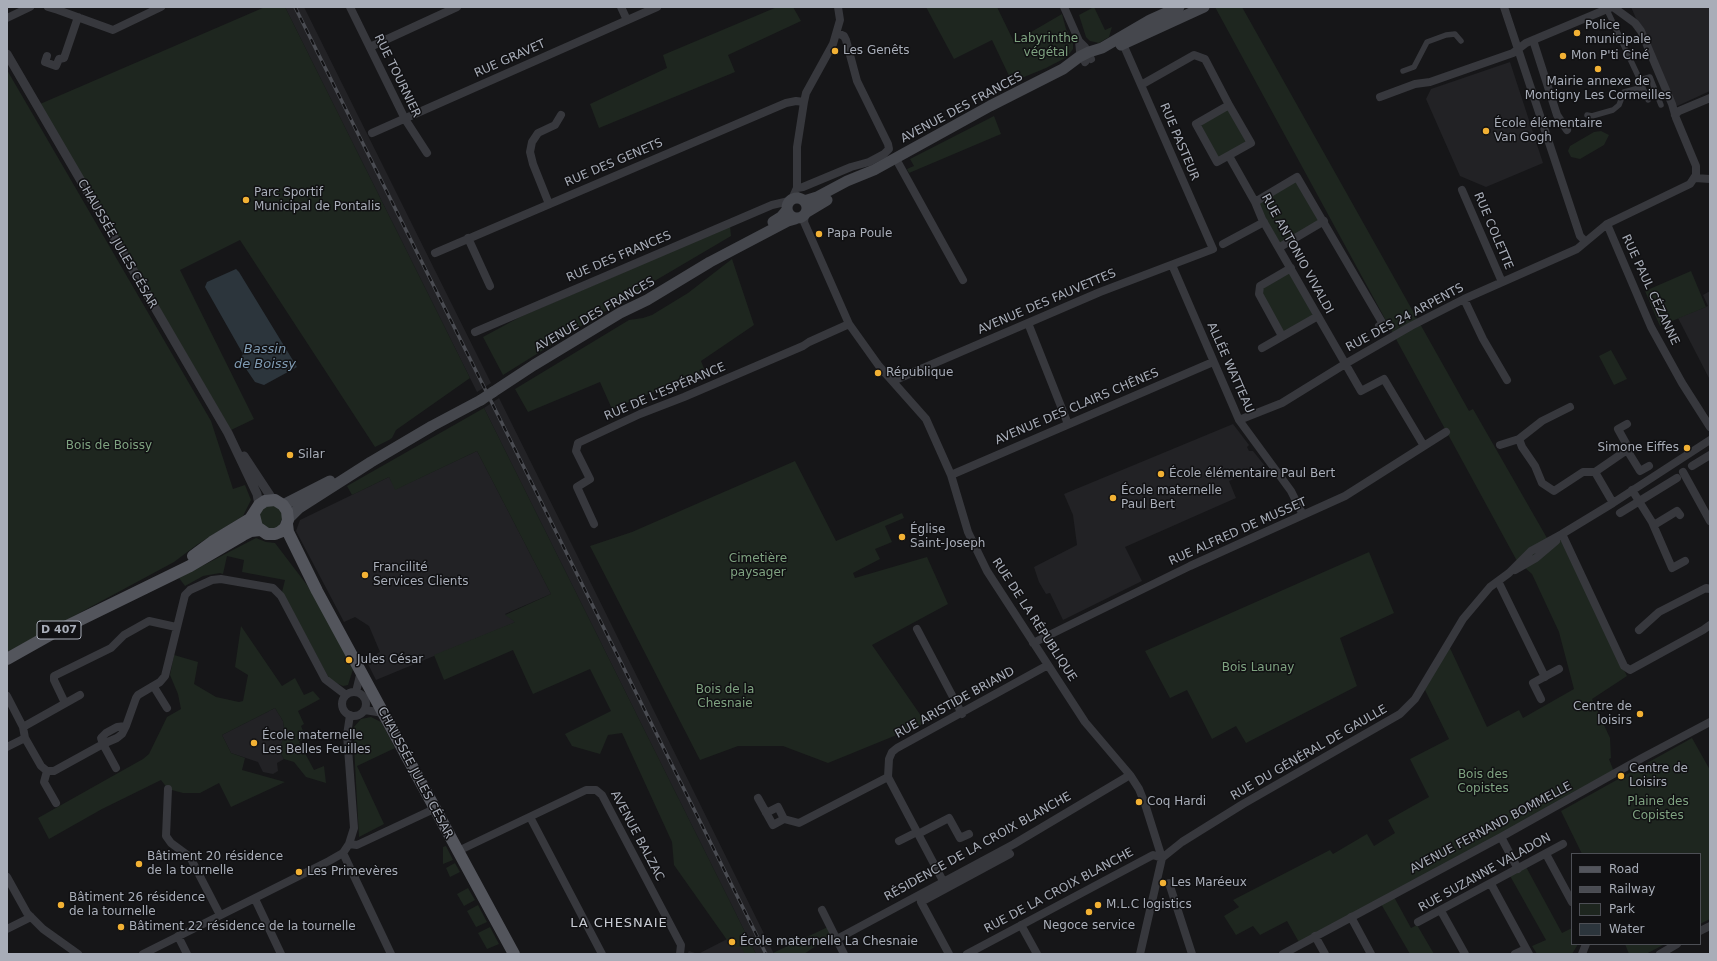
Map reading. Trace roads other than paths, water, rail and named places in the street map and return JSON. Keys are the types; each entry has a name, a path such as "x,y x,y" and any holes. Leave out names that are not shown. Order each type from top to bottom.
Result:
{"main road":[{"name":"AVENUE DES FRANCES","path":"1119,42 1156,18 1180,7"},
{"name":"AVENUE DES FRANCES","path":"371,462 441,421 481,400 534,365 710,262 788,221 797,210 858,183 874,170 990,106 1102,48 1204,7"},
{"path":"371,462 299,508 288,521 283,530 275,534 267,534 260,530 255,523 256,510 265,501 278,502 330,481 371,462"},
{"path":"278,502 287,511 288,521"},
{"name":"D 407","path":"160,579 186,562 212,542 242,525 256,510"},
{"name":"CHAUSSÉE JULES CÉSAR","path":"288,521 288,532 317,591 514,954"},
{"name":"D 407","path":"7,659 55,632 160,579 190,566 251,531 260,530"},
{"name":"CHAUSSÉE JULES CÉSAR","path":"275,534 284,542 317,591"}],"street":[{"path":"7,18 30,7"},
{"path":"48,7 59,9 113,30 161,7"},
{"name":"RUE TOURNIER","path":"350,7 405,119 427,153"},
{"path":"370,47 457,7"},
{"path":"621,7 627,20"},
{"name":"RUE GRAVET","path":"372,133 656,7"},
{"path":"797,210 797,147 804,102 806,93 833,44 837,33 840,20 838,7"},
{"path":"1064,7 1087,57"},
{"path":"1504,7 1580,236 1585,241"},
{"path":"1380,97 1415,84 1430,82 1470,69 1513,53 1518,48 1533,40 1610,8"},
{"path":"1610,8 1648,100"},
{"path":"1610,8 1635,23 1641,31 1696,166 1695,178 1706,180 1710,179"},
{"path":"47,56 46,62 56,66 58,59 64,58 78,17"},
{"name":"AVENUE DES FRANCES","path":"797,188 803,187 851,167 869,162 884,154 889,149 888,144 857,81 846,40 844,36 837,33"},
{"path":"1403,71 1414,67 1427,42 1446,35 1455,34 1461,41"},
{"path":"1533,40 1557,115 1568,130"},
{"name":"RUE PASTEUR","path":"1119,42 1141,85 1213,250"},
{"name":"CHAUSSÉE JULES CÉSAR","path":"7,54 228,433 257,494 256,510"},
{"path":"1141,85 1194,55 1205,59 1251,143 1218,162 1196,124 1229,105"},
{"path":"1640,80 1650,77 1661,105"},
{"path":"1587,115 1613,110 1619,105 1624,92 1643,87"},
{"path":"1675,115 1679,111 1710,98"},
{"name":"RUE DES GENETS","path":"435,252 786,103 796,100 804,102"},
{"path":"549,204 533,164 530,152 534,137 538,133 555,125 561,115"},
{"name":"RUE ANTONIO VIVALDI","path":"1229,156 1255,202 1264,222 1280,247 1361,391 1384,379 1424,446"},
{"path":"896,158 963,280"},
{"path":"1255,202 1297,176 1383,324 1379,326"},
{"name":"RUE DES 24 ARPENTS","path":"1239,420 1282,404 1345,364 1411,326 1464,299 1492,288 1502,282 1577,249 1607,224 1687,187 1695,178"},
{"name":"RUE COLETTE","path":"1462,190 1502,282"},
{"name":"RUE DES FRANCES","path":"475,332 772,205 797,210"},
{"name":"RUE DE LA RÉPUBLIQUE","path":"797,210 849,324 867,351 926,419 951,475 963,520 987,571 1085,722 1130,775 1139,789 1146,804 1162,858"},
{"path":"1280,247 1324,221"},
{"path":"1223,244 1264,222"},
{"name":"RUE PAUL CÉZANNE","path":"1607,224 1651,327 1682,383 1710,427"},
{"path":"468,238 490,286"},
{"name":"AVENUE DES FAUVETTES","path":"893,381 1100,292 1213,250"},
{"name":"ALLÉE WATTEAU","path":"1172,265 1239,420 1291,491 1303,515"},
{"path":"1282,336 1259,294 1260,286 1292,268"},
{"path":"1464,299 1507,380"},
{"path":"1262,348 1318,316"},
{"path":"1028,323 1068,424"},
{"name":"RUE DE L'ESPÉRANCE","path":"594,524 577,487 590,480 576,451 578,443 640,414 684,397 803,346 849,324"},
{"name":"AVENUE DES CLAIRS CHÊNES","path":"951,475 1213,362"},
{"path":"1500,445 1519,439 1542,421 1570,407"},
{"path":"1627,424 1618,428 1629,449 1627,450 1640,471 1649,466"},
{"name":"RUE ALFRED DE MUSSET","path":"1033,643 1190,566 1346,496 1446,432"},
{"name":"CHAUSSÉE JULES CÉSAR","path":"228,433 278,502"},
{"path":"1519,439 1522,447 1535,466 1542,483 1554,491 1583,472 1595,472 1627,450"},
{"name":"RUE DU GÉNÉRAL DE GAULLE","path":"1162,858 1182,842 1243,804 1400,714 1415,699 1463,619 1490,587 1509,572 1536,558 1562,534 1614,503 1710,440"},
{"path":"1692,466 1710,455"},
{"path":"1595,472 1614,503"},
{"path":"1620,513 1680,475 1710,521"},
{"path":"1632,490 1654,525 1672,568 1685,561"},
{"path":"1654,525 1678,511 1680,515"},
{"path":"1562,534 1624,666 1630,670 1704,630 1710,625"},
{"path":"116,768 103,744 102,738 106,733 117,727 126,726 136,698 160,682 165,676 183,598 190,590 212,580 221,579 273,588 281,596 326,679 346,695"},
{"path":"1498,581 1545,677"},
{"path":"1639,630 1660,612 1706,588 1710,589"},
{"path":"65,703 54,680 54,676 111,648 124,635 149,621 176,627"},
{"path":"917,629 962,714"},
{"name":"RUE ARISTIDE BRIAND","path":"888,777 889,759 894,750 962,714 1048,665"},
{"path":"1541,699 1533,683 1559,669"},
{"path":"356,692 361,671"},
{"path":"154,686 166,708"},
{"path":"351,692 356,692 360,693 365,699 366,706 364,710 357,715 350,715 343,708 343,701 346,695 351,692"},
{"path":"23,727 80,695"},
{"path":"7,696 23,727 25,738 41,766 47,771 54,771 103,744"},
{"path":"364,710 383,713"},
{"path":"143,954 255,899 343,853 349,844 354,828 347,735 350,715"},
{"name":"AVENUE FERNAND BOMMELLE","path":"1283,954 1501,837 1710,722"},
{"path":"7,747 25,738"},
{"path":"47,771 44,782 56,803"},
{"name":"RÉSIDENCE DE LA CROIX BLANCHE","path":"837,939 1014,844 1130,775"},
{"path":"758,798 773,825 784,819 799,823 888,777 943,881"},
{"path":"168,789 166,836 171,843 190,857 220,915"},
{"name":"AVENUE BALZAC","path":"458,851 586,790 596,790 602,795 681,945 680,954"},
{"path":"766,813 778,807 784,819"},
{"path":"349,844 357,845 434,809"},
{"path":"530,817 602,954"},
{"path":"899,841 949,818 960,838 969,834"},
{"path":"1501,837 1518,869"},
{"name":"RUE SUZANNE VALADON","path":"1418,922 1441,911 1563,844"},
{"path":"343,853 391,954"},
{"path":"949,954 921,902 1010,854"},
{"path":"1546,854 1571,900"},
{"name":"RUE DE LA CROIX BLANCHE","path":"967,954 1153,855 1162,858"},
{"path":"1140,954 1162,858"},
{"path":"7,877 27,913 43,929 78,954"},
{"path":"1169,883 1192,954"},
{"path":"1491,884 1528,951 1515,954"},
{"path":"255,899 281,954"},
{"path":"822,910 844,954"},
{"path":"1441,911 1465,954"},
{"path":"7,929 31,917"},
{"path":"1351,917 1371,954"},
{"path":"1021,925 1037,954"},
{"path":"1701,930 1710,926"},
{"path":"178,936 187,954"},
{"path":"1315,936 1325,954"},
{"path":"1660,954 1675,945"}],"water":[{"name":"Bassin de Boissy","path":"236,269 297,367 264,385 255,382 240,360 243,354 205,287 207,282"}],"railway":[{"path":"295,7 766,954"}],"place":[{"name":"Police municipale","path":"1577,33"},
{"name":"Les Genêts","path":"835,51"},
{"name":"Mon P'ti Ciné","path":"1563,56"},
{"name":"Mairie annexe de Montigny Les Cormeilles","path":"1598,69"},
{"name":"École élémentaire Van Gogh","path":"1486,131"},
{"name":"Parc Sportif Municipal de Pontalis","path":"246,200"},
{"name":"Papa Poule","path":"819,234"},
{"name":"République","path":"878,373"},
{"name":"Simone Eiffes","path":"1687,448"},
{"name":"Silar","path":"290,455"},
{"name":"École élémentaire Paul Bert","path":"1161,474"},
{"name":"École maternelle Paul Bert","path":"1113,498"},
{"name":"Église Saint-Joseph","path":"902,537"},
{"name":"Francilité Services Clients","path":"365,575"},
{"name":"Jules César","path":"349,660"},
{"name":"Centre de loisirs","path":"1640,714"},
{"name":"École maternelle Les Belles Feuilles","path":"254,743"},
{"name":"Centre de Loisirs","path":"1621,776"},
{"name":"Coq Hardi","path":"1139,802"},
{"name":"Bâtiment 20 résidence de la tournelle","path":"139,864"},
{"name":"Les Primevères","path":"299,872"},
{"name":"Les Maréeux","path":"1163,883"},
{"name":"Bâtiment 26 résidence de la tournelle","path":"61,905"},
{"name":"M.L.C logistics","path":"1098,905"},
{"name":"Negoce service","path":"1089,912"},
{"name":"Bâtiment 22 résidence de la tournelle","path":"121,927"},
{"name":"École maternelle La Chesnaie","path":"732,942"}],"district":[{"name":"LA CHESNAIE","path":"619,924"}],"park label":[{"name":"Labyrinthe végétal","path":"1046,46"},
{"name":"Bois de Boissy","path":"109,446"},
{"name":"Cimetière paysager","path":"758,566"},
{"name":"Bois Launay","path":"1258,668"},
{"name":"Bois de la Chesnaie","path":"725,697"},
{"name":"Bois des Copistes","path":"1483,782"},
{"name":"Plaine des Copistes","path":"1658,809"}]}
